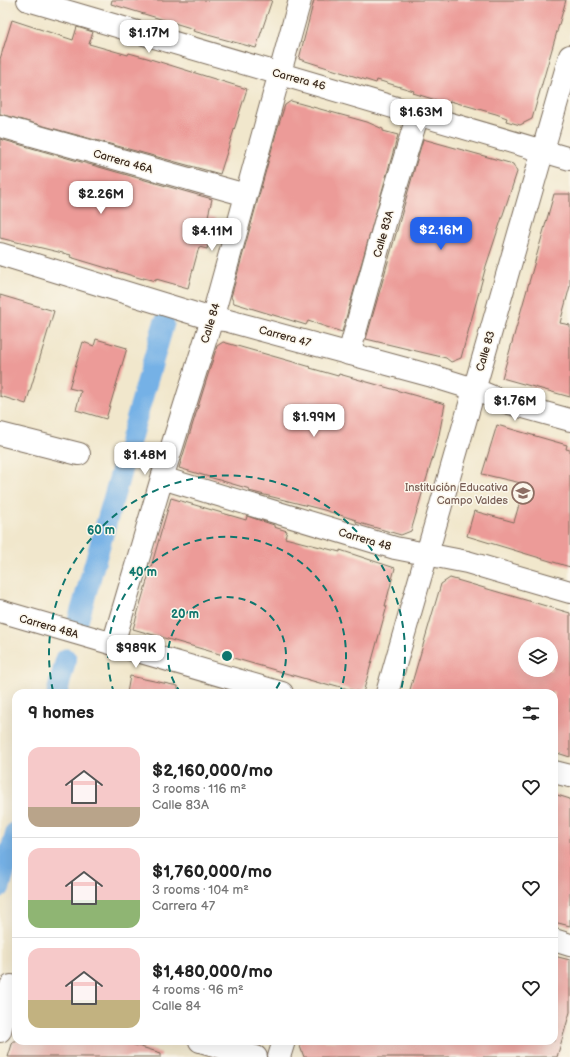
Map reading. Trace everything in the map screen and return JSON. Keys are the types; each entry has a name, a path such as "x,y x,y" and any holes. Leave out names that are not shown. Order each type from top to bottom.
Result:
{"street":[{"name":"Carrera 46","path":"28,0 570,159"},
{"name":"Calle 84","path":"113,644 162,478 212,319 300,0"},
{"name":"Calle 83","path":"388,689 544,151 570,56"},
{"name":"Calle 83A","path":"349,354 385,223 418,114"},
{"name":"Carrera 46A","path":"0,126 246,195"},
{"name":"Carrera 47","path":"0,254 212,319 225,320 432,376 474,389 502,401 570,420"},
{"path":"0,434 79,454"},
{"name":"Carrera 48","path":"162,478 395,548 467,562 570,592"},
{"name":"Carrera 48A","path":"0,611 268,689"},
{"path":"558,773 570,776"},
{"path":"558,941 570,945"},
{"path":"0,1031 9,985"},
{"path":"214,1045 256,1057"},
{"path":"279,1057 283,1045"}],"building":[{"path":"112,0 272,0 256,48 193,31 194,29 111,4"},
{"path":"314,0 566,0 532,119 520,125 506,121 507,118 496,114 450,101 449,104 413,93 414,91 377,80 376,83 299,59"},
{"path":"12,20 73,40 77,27 93,32 89,44 128,55 129,53 147,58 247,89 220,174 0,114 0,59"},
{"path":"291,101 367,122 383,129 383,131 398,135 342,332 308,321 306,325 234,303 231,297 277,130 285,105"},
{"path":"0,139 212,199 208,216 216,218 207,249 199,247 188,288 156,279 156,281 143,279 70,257 71,255 0,238"},
{"path":"423,139 513,164 517,172 486,266 461,358 451,362 446,358 366,339"},
{"path":"554,194 570,194 570,286 560,323 570,325 570,397 502,378"},
{"path":"0,295 54,311 26,404 0,396"},
{"path":"96,339 127,348 106,419 76,410 81,391 69,388 83,342 94,346"},
{"path":"223,342 338,376 339,374 445,404 438,440 411,531 401,535 356,522 356,520 324,510 249,491 250,489 179,468 217,346"},
{"name":"Institución Educativa Campo Valdes","path":"497,425 567,445 566,449 570,450 570,567 467,536 474,511 514,522 525,484 482,474"},
{"path":"171,498 246,520 247,516 287,531 285,538 340,552 340,550 395,568 385,606 387,606 364,689 348,689 330,684 330,686 133,629"},
{"path":"450,578 570,613 570,757 558,753 558,689 410,689 441,584"},
{"path":"130,676 178,686 178,689 128,689"},
{"path":"558,795 570,799 570,926 558,923"},
{"path":"558,957 570,960 570,1012 557,1057 304,1057 300,1045 558,1045"},
{"path":"12,1044 134,1045 161,1053 161,1057 8,1057"}],"waterway":[{"path":"76,628 164,323"},
{"path":"58,689 66,659"},
{"path":"0,887 12,846"}],"place":[{"name":"Institución Educativa Campo Valdes","path":"523,493"}]}
